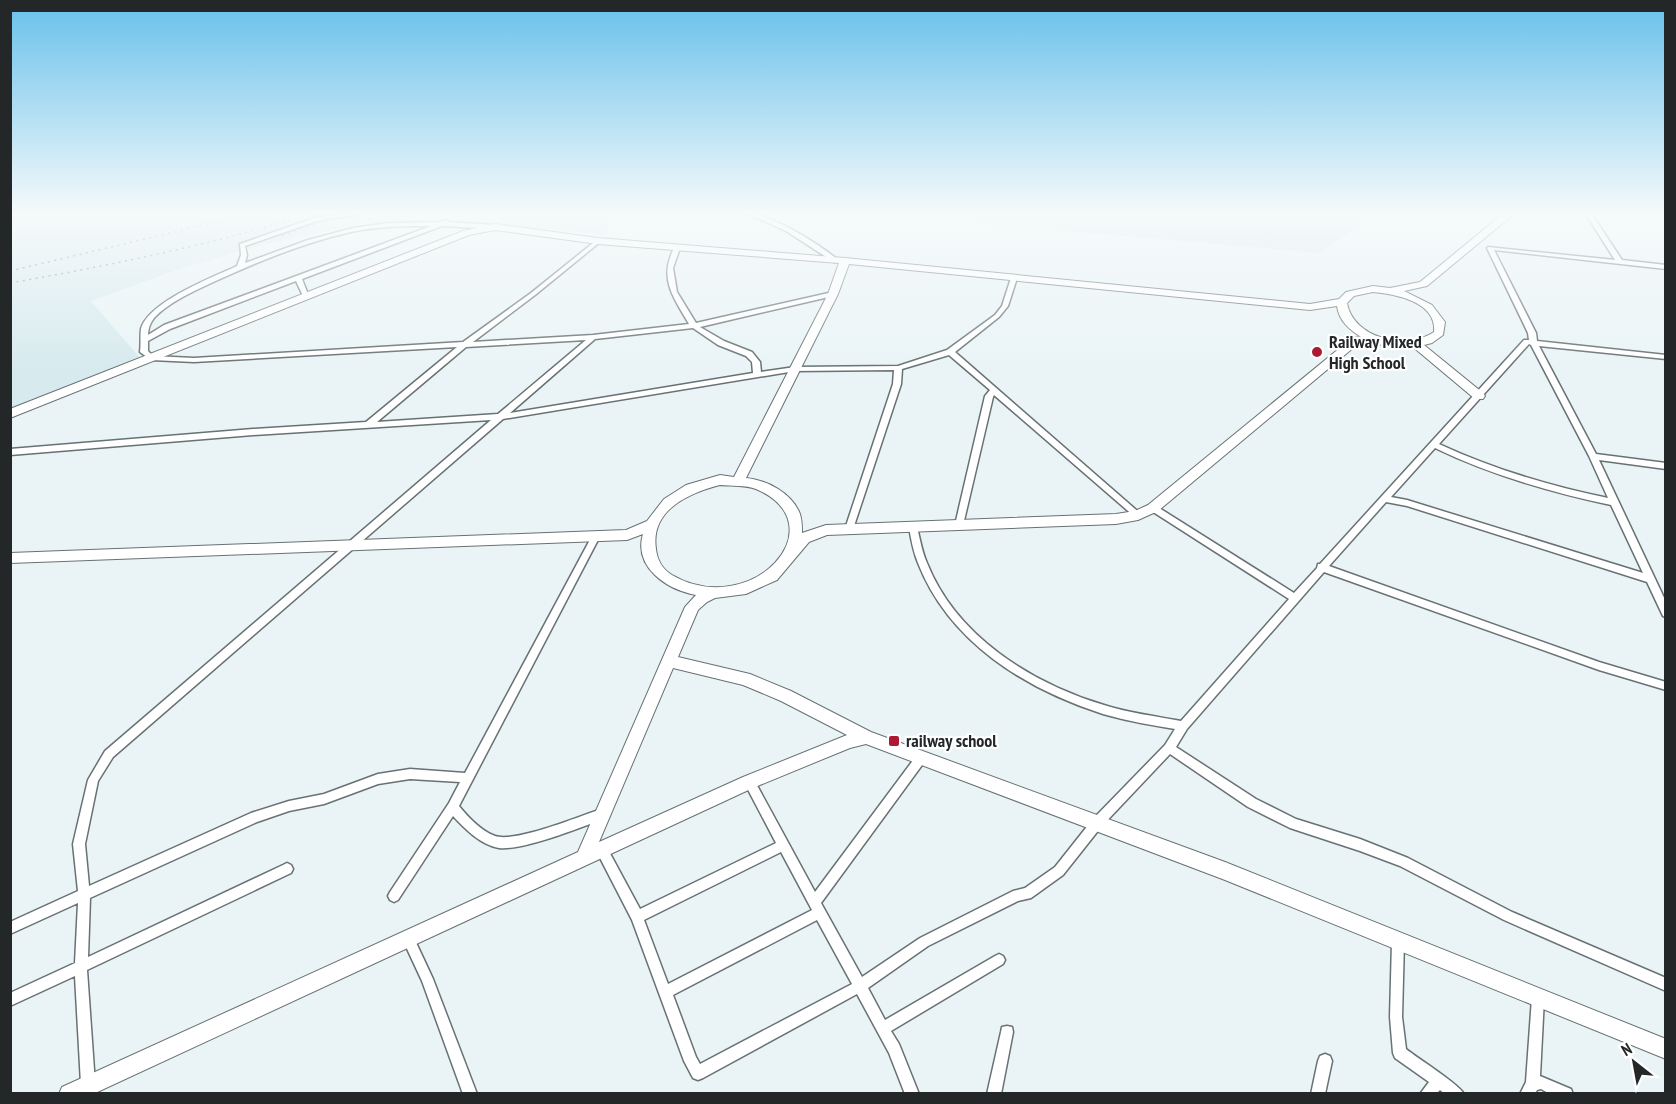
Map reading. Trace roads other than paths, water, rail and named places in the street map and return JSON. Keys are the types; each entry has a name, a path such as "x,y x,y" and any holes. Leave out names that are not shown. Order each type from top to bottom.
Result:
{"street":[{"path":"248,265 181,295 158,310 145,326 144,352 151,358 194,360 593,337 694,326 833,294"},
{"path":"145,340 168,327 334,265"},
{"path":"10,414 387,265"},
{"path":"369,424 465,344 569,265"},
{"path":"671,265 674,291 694,326 721,343 749,354 756,362 758,375"},
{"path":"739,480 833,294 839,265"},
{"path":"876,265 1310,307 1342,302 1347,296 1360,290 1392,290 1423,284 1448,265"},
{"path":"1498,265 1532,333 1533,341 1593,456 1665,613"},
{"path":"1643,265 1665,267"},
{"path":"298,278 306,297"},
{"path":"10,452 369,424 500,417 795,369 898,368 950,352 997,316 1005,306 1014,278"},
{"path":"1423,284 1422,295 1426,306"},
{"path":"796,519 805,525 826,530 1116,519 1138,515 1153,508 1356,340 1416,344 1433,339 1440,330 1438,318 1426,306 1392,290"},
{"path":"1342,302 1343,314 1351,324 1356,340"},
{"path":"1310,307 1351,324 1379,340"},
{"path":"88,1084 81,968 84,893 79,844 93,780 109,754 593,337"},
{"path":"602,850 637,917 667,991 691,1061 698,1073 860,986 924,942 1017,896 1028,894 1059,871 1097,824 1169,747 1183,726 1294,597 1527,342 1665,357"},
{"path":"1416,344 1479,396"},
{"path":"950,352 1138,515"},
{"path":"849,529 897,384 898,368"},
{"path":"959,525 989,396 994,390"},
{"path":"1435,445 1493,471 1571,494 1614,502"},
{"path":"1593,456 1665,466"},
{"path":"715,593 684,587 668,579 656,568 649,555 647,541 650,525 663,505 684,490 711,481 739,480 764,487 779,495 789,506 796,519 797,534 794,549"},
{"path":"1384,499 1407,503 1650,579"},
{"path":"1153,508 1294,597"},
{"path":"627,535 650,525"},
{"path":"913,527 916,551 942,602 979,642 1010,667 1043,686 1104,710 1183,726"},
{"path":"584,858 692,608 702,598 715,593 736,591 764,580 786,563 804,538 826,530"},
{"path":"10,558 627,535 647,541"},
{"path":"394,896 453,807 596,536"},
{"path":"1321,567 1486,627 1665,686"},
{"path":"684,587 691,597 692,608"},
{"path":"670,661 745,679 786,696 866,737 1225,871 1665,1049"},
{"path":"69,1094 749,782 849,741 866,737"},
{"path":"1169,747 1252,803 1294,824 1404,862 1508,916 1665,985"},
{"path":"667,991 818,907 921,758"},
{"path":"10,928 255,817 289,806 324,799 378,779 410,774 468,778"},
{"path":"749,782 883,1029 912,1094"},
{"path":"453,807 473,828 497,842 520,839 602,814"},
{"path":"637,917 784,845"},
{"path":"10,1000 287,868"},
{"path":"408,938 427,979 470,1094"},
{"path":"1398,941 1396,1017 1400,1053 1456,1094"},
{"path":"883,1029 999,960"},
{"path":"1530,1089 1539,998"},
{"path":"994,1094 1007,1032"},
{"path":"1318,1094 1325,1061"},
{"path":"1426,1094 1439,1080"},
{"path":"1530,1089 1541,1082 1566,1094"}],"railway":[{"path":"10,271 37,265"},
{"path":"10,283 108,265"}],"place":[{"name":"Railway Mixed High School","path":"1317,352"},
{"name":"railway school","path":"894,741"}]}
